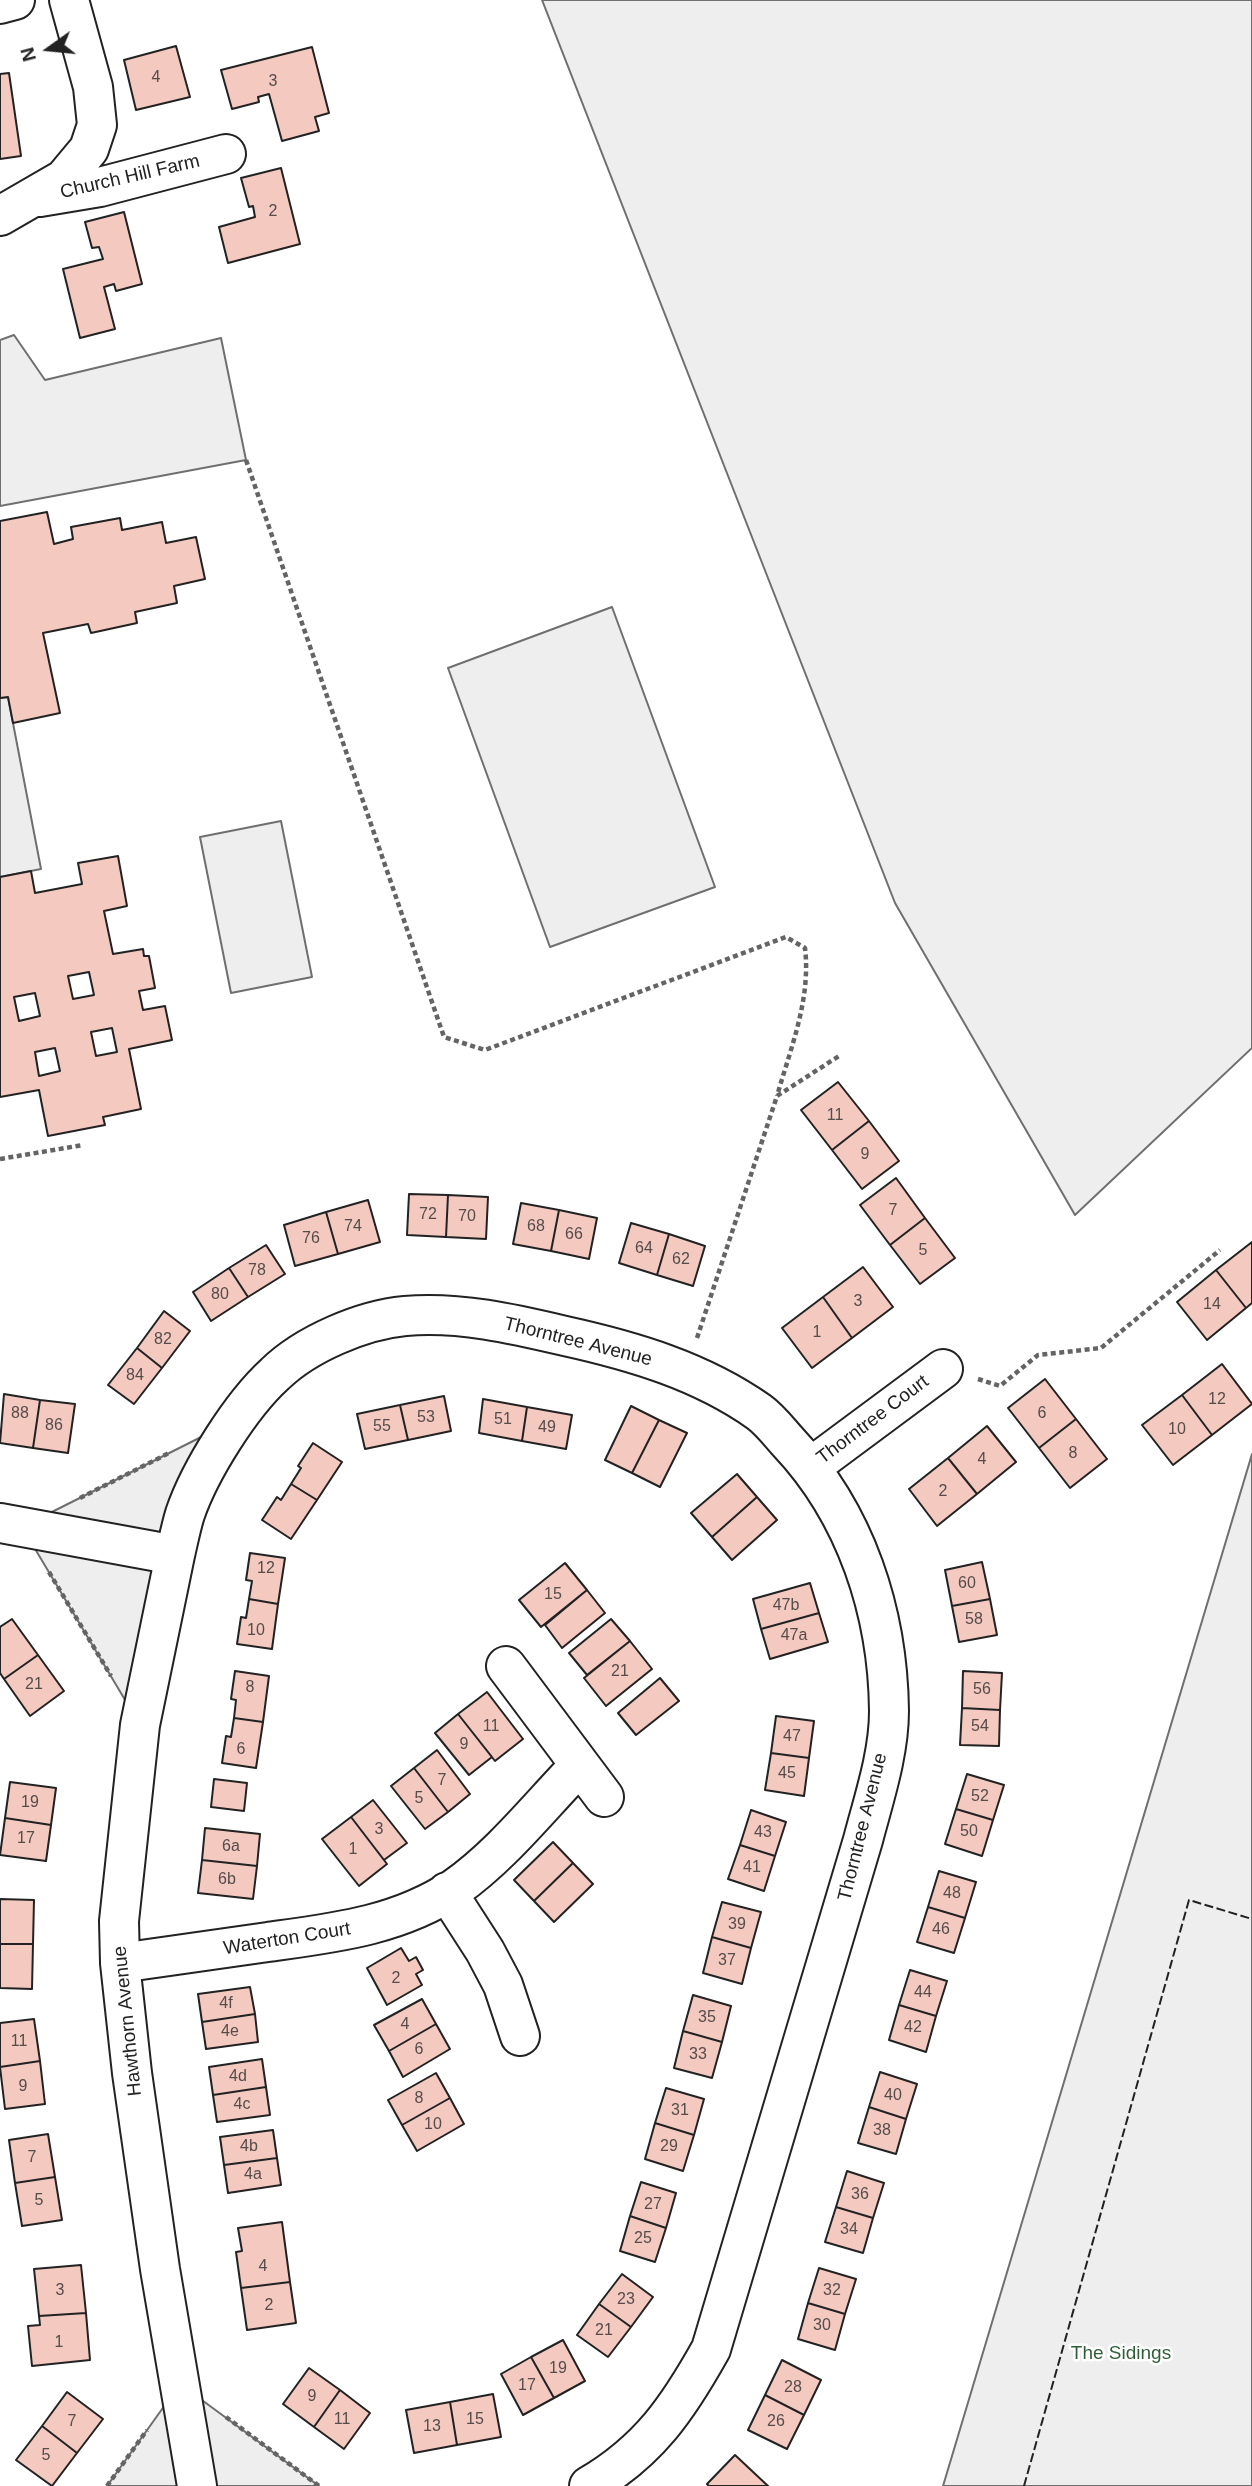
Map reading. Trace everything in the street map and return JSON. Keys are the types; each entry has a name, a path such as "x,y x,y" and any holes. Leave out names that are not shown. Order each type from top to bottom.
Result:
{"street":[{"path":"0,4 15,0"},
{"name":"Church Hill Farm","path":"0,216 64,179 89,149 97,125 93,87 69,0"},
{"name":"Church Hill Farm","path":"34,198 100,187 226,155"},
{"name":"Thorntree Avenue","path":"175,1555 185,1514 207,1466 237,1419 274,1374 298,1355 327,1339 359,1327 403,1316 443,1316 490,1321 629,1352 686,1372 726,1391 762,1414 811,1467 837,1508 862,1557 886,1662 889,1713 882,1764 859,1853 711,2349 685,2395 653,2436 617,2470 589,2486"},
{"name":"Thorntree Court","path":"811,1467 943,1368"},
{"path":"0,1522 175,1555"},
{"name":"Hawthorn Avenue","path":"175,1555 140,1725 119,1921 120,1963 132,2073 160,2269 197,2486"},
{"path":"506,1666 604,1797"},
{"name":"Waterton Court","path":"120,1963 346,1931 420,1908 486,1863 580,1765"},
{"path":"447,1892 485,1951 503,1985 520,2036"}],"path":[{"path":"246,460 444,1037 485,1050 786,937 805,948 805,996 778,1096 686,1372"},
{"path":"778,1096 839,1056"},
{"path":"0,1159 83,1144"},
{"name":"Thorntree Court","path":"943,1368 1000,1385 1038,1355 1101,1348 1220,1250"}],"green space":[{"path":"542,0 1252,0 1252,1048 1075,1215 895,903"},
{"path":"14,335 45,380 221,338 246,460 0,506 0,340"},
{"path":"612,607 715,887 550,947 448,668"},
{"path":"281,821 312,977 231,993 200,837"},
{"path":"237,1419 207,1466 140,1725 22,1527"},
{"name":"The Sidings","path":"1252,1454 1252,2486 943,2486"},
{"path":"180,2384 319,2486 107,2486"}],"shaded area":[{"path":"8,697 41,869 0,877 0,698"}],"building":[{"path":"176,46 190,97 136,110 124,60"},
{"path":"312,47 329,113 315,117 319,131 282,141 269,94 258,97 259,102 232,109 221,70"},
{"path":"9,73 21,156 0,159 0,74"},
{"path":"281,168 300,244 228,263 219,227 255,217 253,206 249,207 241,178"},
{"path":"124,212 142,284 116,291 114,284 104,287 115,329 80,338 63,269 103,259 99,247 92,248 85,222"},
{"path":"47,512 54,544 73,539 71,527 120,518 122,530 162,522 166,543 196,537 205,579 174,586 177,603 135,612 137,623 91,633 88,624 43,633 60,713 13,723 8,697 0,698 0,521"},
{"path":"118,856 127,906 104,911 113,954 143,949 144,956 149,956 155,988 139,991 143,1010 165,1006 172,1040 129,1049 141,1109 103,1117 105,1125 48,1136 39,1090 0,1097 0,877 31,871 35,893 82,884 78,863","holes":["89,972 94,995 73,999 68,976","35,993 40,1016 19,1021 14,997","112,1028 117,1052 96,1056 91,1032","55,1048 60,1071 39,1076 35,1052"]},
{"path":"838,1082 869,1121 832,1150 801,1110"},
{"path":"869,1121 899,1161 862,1189 832,1150"},
{"path":"896,1178 925,1218 890,1245 860,1205"},
{"path":"409,1194 448,1195 446,1237 407,1235"},
{"path":"448,1195 488,1197 486,1239 446,1237"},
{"path":"368,1200 380,1242 338,1254 326,1212"},
{"path":"521,1203 559,1210 551,1251 513,1244"},
{"path":"559,1210 597,1218 589,1259 551,1251"},
{"path":"326,1212 338,1254 295,1266 284,1225"},
{"path":"925,1218 955,1258 920,1284 890,1245"},
{"path":"631,1223 669,1234 657,1275 619,1263"},
{"path":"669,1234 705,1246 693,1286 657,1275"},
{"path":"1252,1242 1252,1303 1246,1308 1216,1270"},
{"path":"266,1245 285,1274 248,1297 229,1268"},
{"path":"863,1267 893,1307 852,1338 823,1297"},
{"path":"229,1268 248,1297 211,1321 193,1292"},
{"path":"1216,1270 1246,1308 1207,1340 1177,1302"},
{"path":"823,1297 852,1338 812,1368 782,1328"},
{"path":"164,1311 190,1331 162,1368 137,1348"},
{"path":"137,1348 162,1368 134,1404 108,1385"},
{"path":"1222,1364 1252,1404 1212,1435 1182,1395"},
{"path":"1045,1379 1076,1419 1039,1448 1008,1408"},
{"path":"4,1394 40,1400 33,1448 0,1443"},
{"path":"1182,1395 1212,1435 1173,1465 1142,1425"},
{"path":"444,1396 451,1431 408,1440 400,1405"},
{"path":"483,1399 527,1407 522,1441 479,1433"},
{"path":"40,1400 75,1404 68,1453 33,1448"},
{"path":"400,1405 408,1440 365,1449 357,1414"},
{"path":"631,1406 659,1420 632,1473 605,1460"},
{"path":"527,1407 572,1415 566,1449 522,1441"},
{"path":"1076,1419 1107,1459 1070,1488 1039,1448"},
{"path":"659,1420 687,1433 660,1487 632,1473"},
{"path":"987,1426 1016,1462 977,1494 948,1458"},
{"path":"313,1443 342,1462 317,1500 291,1484 301,1468 298,1466"},
{"path":"948,1458 977,1494 937,1526 909,1489"},
{"path":"737,1474 757,1497 712,1537 691,1513"},
{"path":"291,1484 317,1500 291,1539 262,1520 277,1497 281,1500"},
{"path":"757,1497 777,1520 732,1560 712,1537"},
{"path":"250,1553 285,1558 278,1604 249,1599 252,1581 246,1580"},
{"path":"982,1562 990,1599 952,1606 945,1570"},
{"path":"565,1563 587,1590 541,1627 519,1600"},
{"path":"810,1583 819,1613 761,1629 753,1599"},
{"path":"587,1590 605,1613 562,1648 545,1625"},
{"path":"249,1599 278,1604 272,1649 237,1644 241,1617 246,1618"},
{"path":"990,1599 997,1635 959,1642 952,1606"},
{"path":"819,1613 828,1642 770,1659 761,1629"},
{"path":"12,1619 38,1655 4,1679 0,1673 0,1627"},
{"path":"611,1619 630,1641 587,1675 569,1653"},
{"path":"630,1641 652,1669 606,1706 584,1678"},
{"path":"38,1655 64,1691 30,1716 4,1679"},
{"path":"235,1671 269,1676 263,1722 234,1718 236,1700 231,1699"},
{"path":"963,1671 1002,1673 1000,1710 962,1708"},
{"path":"660,1678 679,1701 636,1735 618,1713"},
{"path":"487,1692 523,1739 495,1761 458,1714"},
{"path":"962,1708 1000,1710 999,1746 960,1745"},
{"path":"458,1714 492,1757 469,1775 435,1733"},
{"path":"776,1716 814,1721 809,1758 771,1753"},
{"path":"234,1718 263,1722 256,1768 222,1763 226,1736 231,1737"},
{"path":"437,1750 470,1794 448,1812 414,1768"},
{"path":"771,1753 809,1758 804,1796 765,1790"},
{"path":"414,1768 448,1812 425,1829 391,1786"},
{"path":"967,1774 1004,1785 993,1820 956,1809"},
{"path":"214,1779 247,1783 244,1811 211,1807"},
{"path":"10,1782 56,1788 51,1825 5,1818"},
{"path":"373,1800 407,1843 384,1860 351,1817"},
{"path":"956,1809 993,1820 982,1856 945,1844"},
{"path":"751,1810 786,1822 775,1856 740,1845"},
{"path":"351,1817 387,1864 359,1886 322,1839"},
{"path":"5,1818 51,1825 46,1861 0,1855"},
{"path":"205,1828 260,1834 257,1866 202,1860"},
{"path":"553,1842 573,1863 534,1901 514,1880"},
{"path":"740,1845 775,1856 764,1891 728,1879"},
{"path":"202,1860 257,1866 253,1899 198,1893"},
{"path":"573,1863 593,1884 554,1922 534,1901"},
{"path":"939,1871 976,1882 965,1918 928,1907"},
{"path":"0,1899 34,1900 33,1944 0,1944"},
{"path":"722,1902 761,1912 751,1948 712,1937"},
{"path":"928,1907 965,1918 954,1953 917,1942"},
{"path":"712,1937 751,1948 742,1984 703,1973"},
{"path":"0,1944 33,1944 32,1989 0,1988"},
{"path":"401,1948 409,1961 416,1957 423,1970 416,1974 422,1985 387,2005 367,1968"},
{"path":"910,1970 947,1981 936,2016 899,2005"},
{"path":"250,1987 255,2014 202,2022 198,1994"},
{"path":"693,1995 731,2006 722,2042 683,2031"},
{"path":"422,1999 436,2024 389,2051 374,2025"},
{"path":"899,2005 936,2016 926,2052 889,2040"},
{"path":"255,2014 258,2042 206,2049 202,2022"},
{"path":"34,2019 40,2061 0,2067 0,2023"},
{"path":"436,2024 450,2049 403,2077 389,2051"},
{"path":"683,2031 722,2042 712,2078 674,2068"},
{"path":"262,2059 266,2087 213,2095 209,2067"},
{"path":"40,2061 45,2104 5,2109 0,2067"},
{"path":"880,2072 917,2084 906,2119 869,2107"},
{"path":"436,2073 450,2098 402,2125 388,2100"},
{"path":"266,2087 270,2115 217,2122 213,2095"},
{"path":"666,2088 704,2099 694,2135 655,2123"},
{"path":"450,2098 464,2124 417,2151 402,2125"},
{"path":"869,2107 906,2119 896,2154 858,2143"},
{"path":"655,2123 694,2135 683,2171 645,2159"},
{"path":"273,2130 277,2158 224,2165 220,2137"},
{"path":"48,2134 55,2177 15,2183 9,2140"},
{"path":"277,2158 281,2185 228,2193 224,2165"},
{"path":"847,2171 884,2183 873,2218 836,2207"},
{"path":"55,2177 62,2220 22,2226 15,2183"},
{"path":"641,2182 676,2193 666,2228 630,2216"},
{"path":"836,2207 873,2218 863,2253 825,2242"},
{"path":"630,2216 666,2228 655,2262 620,2251"},
{"path":"282,2222 290,2282 241,2288 236,2252 242,2251 238,2228"},
{"path":"81,2265 86,2313 39,2316 34,2269"},
{"path":"819,2268 856,2279 845,2314 808,2303"},
{"path":"622,2274 653,2297 631,2327 599,2304"},
{"path":"290,2282 296,2323 247,2330 241,2288"},
{"path":"808,2303 845,2314 835,2350 798,2339"},
{"path":"599,2304 631,2327 608,2357 577,2335"},
{"path":"86,2313 90,2360 32,2366 28,2326 40,2325 39,2316"},
{"path":"563,2340 585,2381 554,2398 531,2357"},
{"path":"531,2357 554,2398 523,2415 501,2374"},
{"path":"782,2360 821,2380 804,2415 765,2395"},
{"path":"309,2368 340,2390 314,2427 283,2404"},
{"path":"340,2390 370,2413 344,2449 314,2427"},
{"path":"67,2392 103,2419 77,2453 42,2426"},
{"path":"493,2394 501,2437 457,2445 450,2402"},
{"path":"765,2395 804,2415 787,2449 748,2430"},
{"path":"450,2402 457,2445 414,2453 406,2410"},
{"path":"42,2426 77,2453 52,2486 16,2460"},
{"path":"735,2455 768,2486 709,2486 707,2484"}],"fence":[{"path":"1024,2486 1189,1900 1252,1919"}]}
